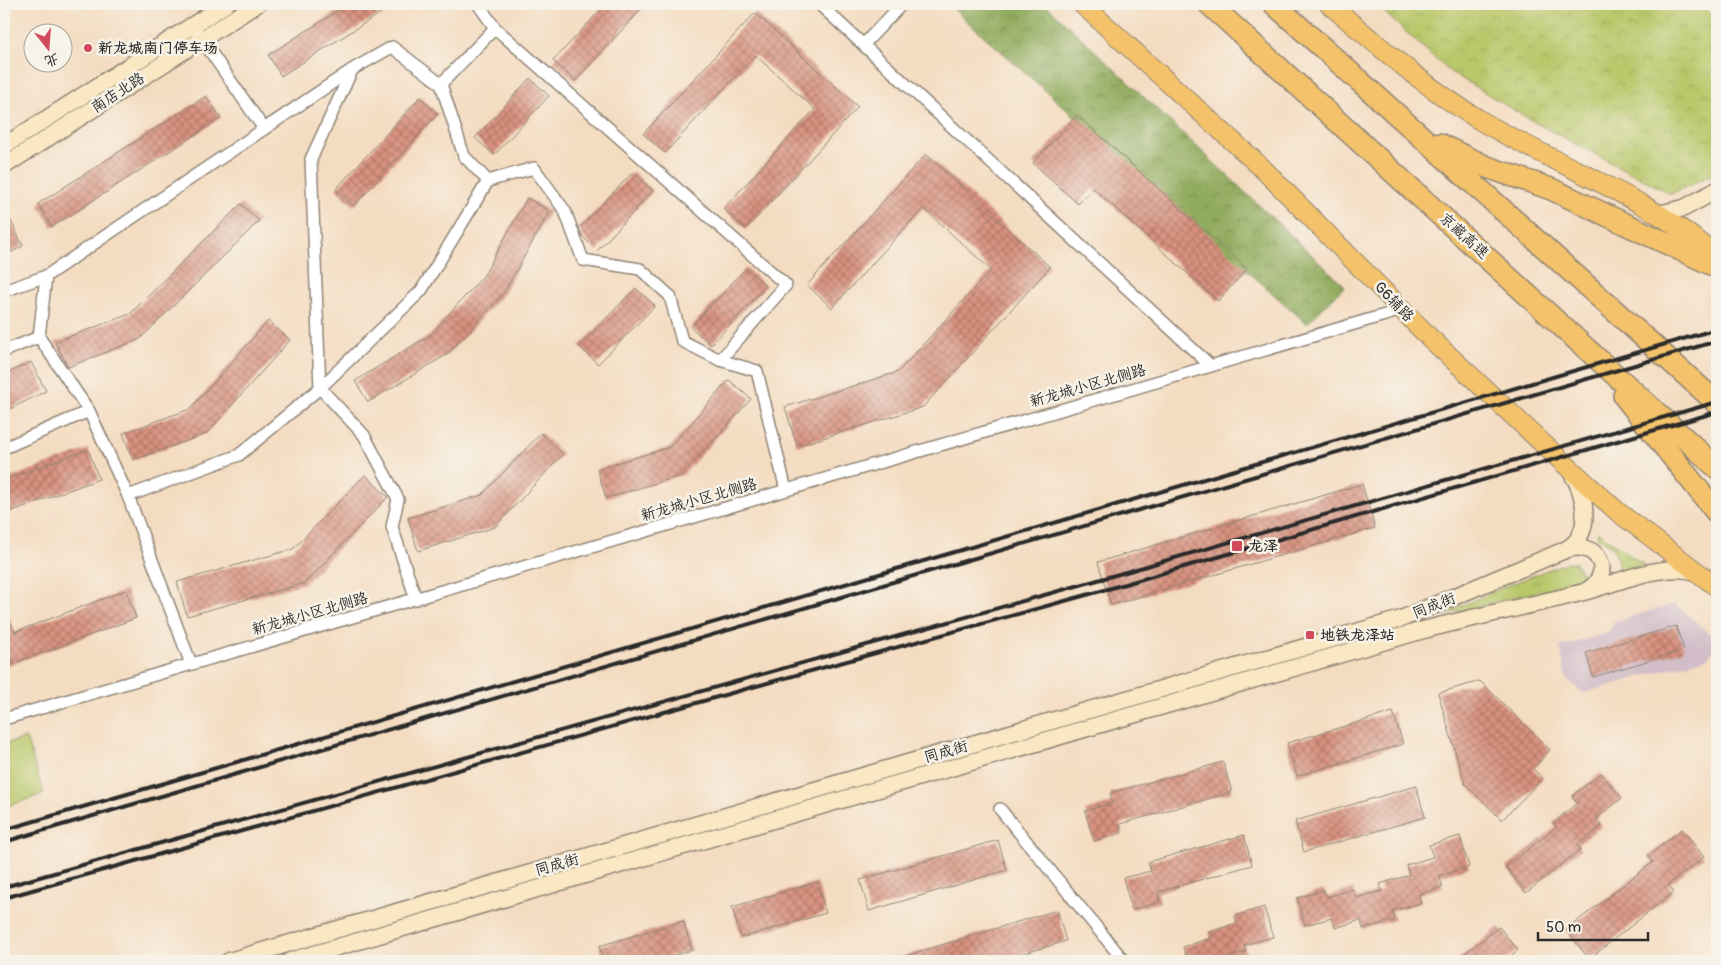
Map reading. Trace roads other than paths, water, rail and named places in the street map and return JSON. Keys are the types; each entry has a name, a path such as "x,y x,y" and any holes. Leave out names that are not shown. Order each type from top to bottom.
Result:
{"highway":[{"name":"京藏高速","path":"1209,4 1717,468"},
{"path":"1274,4 1717,403"},
{"path":"1415,132 1487,167 1551,189 1717,267"},
{"path":"1580,342 1717,513"},
{"path":"1684,373 1717,392"}],"main road":[{"name":"南店北路","path":"4,146 226,4"},
{"name":"南店北路","path":"4,166 257,4"},
{"name":"G6辅路","path":"1082,4 1261,168 1402,310 1568,467 1618,512 1717,587"},
{"path":"1329,4 1447,99 1522,143 1608,185 1658,214 1717,256"},
{"path":"1658,214 1684,208 1717,190"},
{"name":"同成街","path":"229,961 1401,619 1565,550 1578,539 1584,515 1583,496 1578,481 1568,467"},
{"path":"1565,550 1581,547 1589,549 1596,554 1602,568 1601,576 1596,583 1589,590 1577,594"},
{"name":"同成街","path":"290,961 1420,631 1577,594 1656,571 1678,569 1699,572"}],"street":[{"path":"478,4 495,28 786,285 720,360"},
{"path":"819,4 1210,366"},
{"path":"864,44 902,4"},
{"path":"192,25 264,129"},
{"path":"442,84 495,28"},
{"path":"4,291 46,276 353,69 392,47 442,84 464,156 488,181"},
{"path":"353,69 311,159 320,388 364,435 398,499 392,527 416,598"},
{"path":"128,496 239,455 320,388 421,291 488,181 534,168 565,211 583,260 640,270 670,296 682,341 720,360 757,371 786,490"},
{"path":"46,276 39,337 89,411 128,496 191,664"},
{"name":"新龙城小区北侧路","path":"4,719 1402,310"},
{"path":"4,351 39,337"},
{"path":"4,448 89,411"},
{"path":"1000,808 1124,961"}],"railway":[{"path":"4,830 1717,329"},
{"path":"4,842 1717,341"},
{"path":"4,887 1098,580 1717,402"},
{"path":"4,898 1101,591 1717,412"}],"place":[{"name":"新龙城南门停车场","path":"88,48"},
{"name":"龙泽","path":"1237,546"},
{"name":"地铁龙泽站","path":"1310,635"}]}
